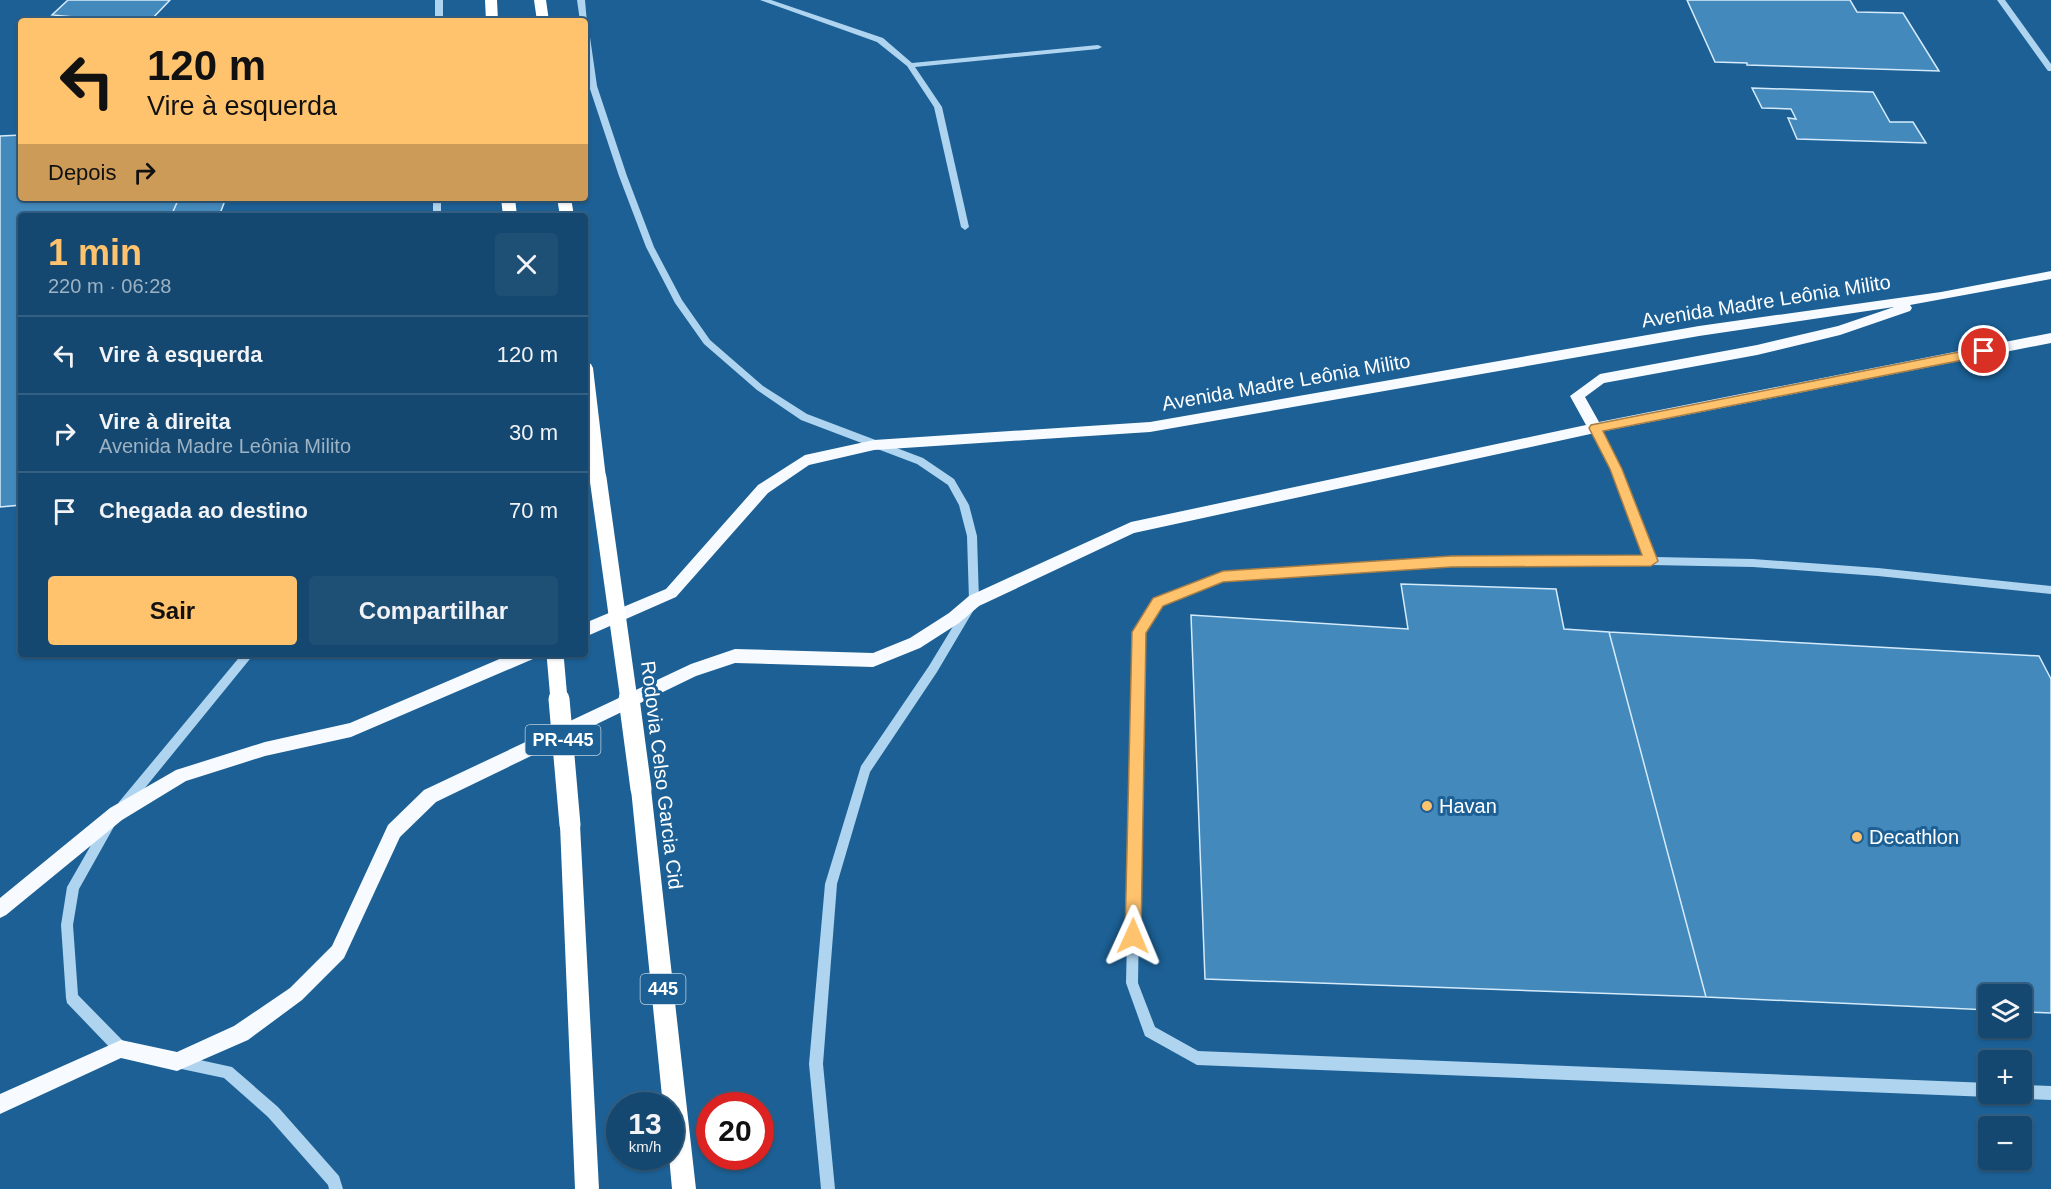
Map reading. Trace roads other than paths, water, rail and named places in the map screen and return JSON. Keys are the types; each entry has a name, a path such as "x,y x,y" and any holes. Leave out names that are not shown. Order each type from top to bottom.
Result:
{"highway":[{"path":"491,0 492,18"},
{"path":"540,0 543,18"},
{"name":"Rodovia Celso Garcia Cid","path":"588,393 641,789 684,1189"},
{"name":"PR-445","path":"555,657 570,825 586,1189"}],"main road":[{"name":"Avenida Madre Leônia Milito","path":"588,629 671,593 763,489 805,460 874,445 1150,427 1699,331 1941,296 2051,275"},
{"path":"1595,428 1577,396 1600,379 1757,350 1840,330 1941,296"},
{"path":"0,1104 121,1049 177,1062 241,1034 296,994 338,952 394,831 430,796 691,671 735,656 873,660 915,642 954,618 974,601 1131,528 1595,428 2051,338"},
{"path":"0,909 116,814 182,776 265,749 351,729 521,657"}],"street":[{"path":"439,0 439,18"},
{"path":"581,0 584,18"},
{"path":"764,0 880,40 910,64 938,107 965,227"},
{"path":"2001,0 2051,69"},
{"path":"910,64 1098,47"},
{"path":"588,51 593,86 650,247 678,301 707,342 760,388 804,417 920,461 951,482 964,505 972,536 974,601 933,669 865,770 831,884 816,1064 828,1189"},
{"path":"1595,428 1616,469 1651,561"},
{"path":"1978,1090 1197,1058 1150,1031 1132,983 1139,632 1158,602 1223,577 1451,562 1753,563 1855,570 2051,590"},
{"path":"121,1049 72,998 67,925 73,887 116,814 247,657"},
{"path":"177,1062 227,1072 273,1112 335,1185"},
{"path":"2032,1092 2051,1093"}],"place":[{"name":"Havan","path":"1427,806"},
{"name":"Decathlon","path":"1857,837"}]}
